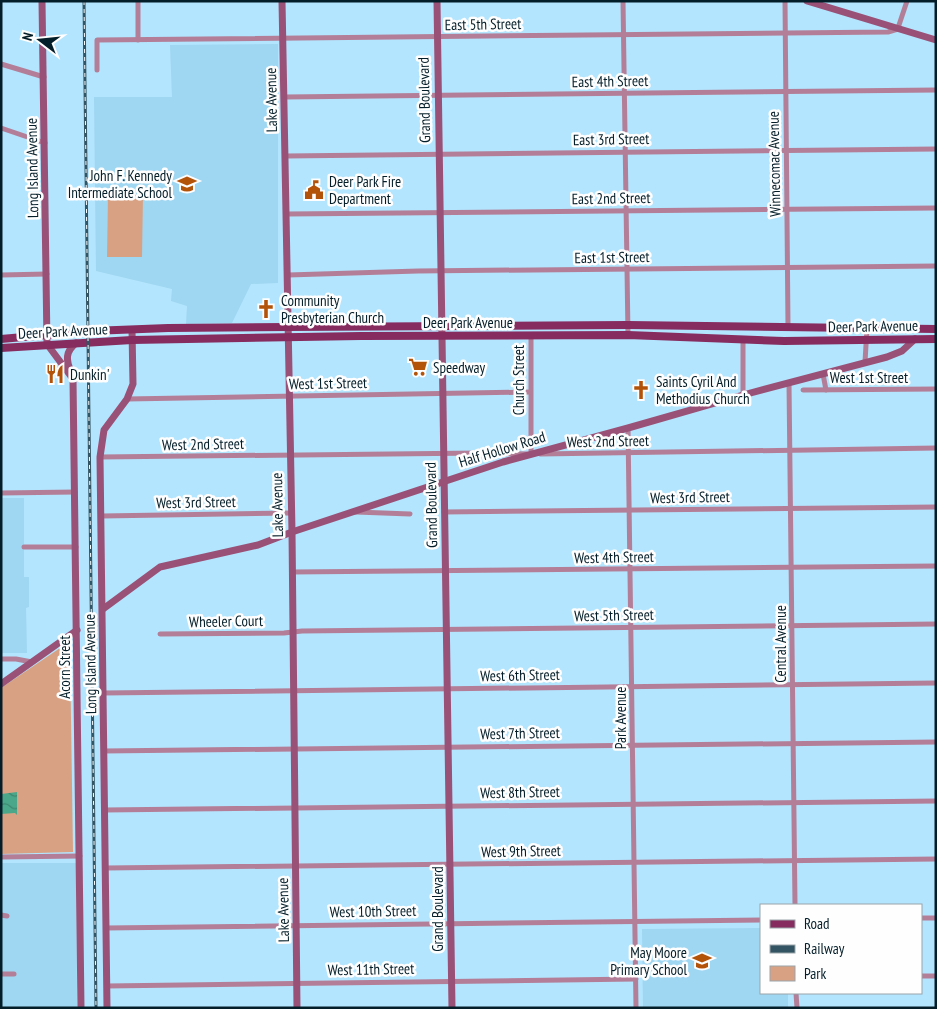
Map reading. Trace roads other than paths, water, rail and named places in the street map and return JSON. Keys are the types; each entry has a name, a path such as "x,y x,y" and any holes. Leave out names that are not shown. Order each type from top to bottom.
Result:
{"main road":[{"name":"Deer Park Avenue","path":"1,339 132,330 288,327 628,325 936,329"},
{"name":"Deer Park Avenue","path":"1,348 132,340 288,337 628,335 743,340 936,338"}],"street":[{"name":"Long Island Avenue","path":"42,1 47,335"},
{"path":"138,1 138,40"},
{"name":"Lake Avenue","path":"282,1 292,532 297,1008"},
{"name":"Grand Boulevard","path":"437,1 452,1008"},
{"path":"623,1 628,335"},
{"name":"Winnecomac Avenue","path":"785,1 788,326"},
{"path":"807,1 828,4 936,40"},
{"path":"899,28 907,1"},
{"name":"East 5th Street","path":"97,70 97,40 888,32 899,28"},
{"path":"1,64 44,77"},
{"name":"East 4th Street","path":"285,97 936,90"},
{"path":"1,128 45,143"},
{"name":"East 3rd Street","path":"286,156 936,149"},
{"name":"East 2nd Street","path":"287,214 936,208"},
{"name":"East 1st Street","path":"288,275 440,271 936,266"},
{"path":"1,275 47,274"},
{"path":"865,362 867,328"},
{"name":"Long Island Avenue","path":"107,1008 100,457 104,430 127,399 132,384 132,330"},
{"path":"47,335 47,344 74,379"},
{"name":"Church Street","path":"530,335 531,454"},
{"name":"Half Hollow Road","path":"103,609 160,567 258,545 292,532 531,454 887,357 904,349 915,339"},
{"path":"743,340 743,395"},
{"name":"Acorn Street","path":"76,344 70,349 67,357 74,379 81,1008"},
{"path":"823,374 826,390"},
{"name":"Central Avenue","path":"789,383 795,904"},
{"name":"West 1st Street","path":"803,390 936,389"},
{"name":"West 1st Street","path":"127,399 530,392"},
{"name":"Park Avenue","path":"628,428 636,1008"},
{"name":"West 2nd Street","path":"100,457 443,453 628,454 936,448"},
{"path":"1,493 75,492"},
{"name":"West 3rd Street","path":"444,512 936,507"},
{"path":"353,512 410,514"},
{"name":"West 3rd Street","path":"102,516 291,514"},
{"path":"24,547 76,547"},
{"name":"West 4th Street","path":"292,572 936,566"},
{"name":"West 5th Street","path":"293,632 936,624"},
{"path":"1,684 77,630"},
{"name":"Wheeler Court","path":"160,634 293,632"},
{"path":"1,659 32,662"},
{"name":"West 6th Street","path":"104,692 936,683"},
{"name":"West 7th Street","path":"104,751 936,742"},
{"name":"West 8th Street","path":"105,810 794,801 936,801"},
{"path":"1,857 80,856"},
{"name":"West 9th Street","path":"106,868 936,859"},
{"path":"922,918 936,918"},
{"name":"West 10th Street","path":"106,928 297,924 760,920"},
{"path":"1,974 14,974"},
{"path":"922,976 936,976"},
{"name":"West 11th Street","path":"107,986 636,979"},
{"path":"796,994 796,1008"}],"water":[{"path":"17,792 17,815 15,813 1,814 1,794"}],"railway":[{"path":"84,1 96,1008"}],"place":[{"name":"John F. Kennedy Intermediate School","path":"187,184"},
{"name":"Deer Park Fire Department","path":"314,190"},
{"name":"Community Presbyterian Church","path":"266,309"},
{"name":"Speedway","path":"418,367"},
{"name":"Dunkin'","path":"55,374"},
{"name":"Saints Cyril And Methodius Church","path":"641,390"},
{"name":"May Moore Primary School","path":"702,961"}]}
